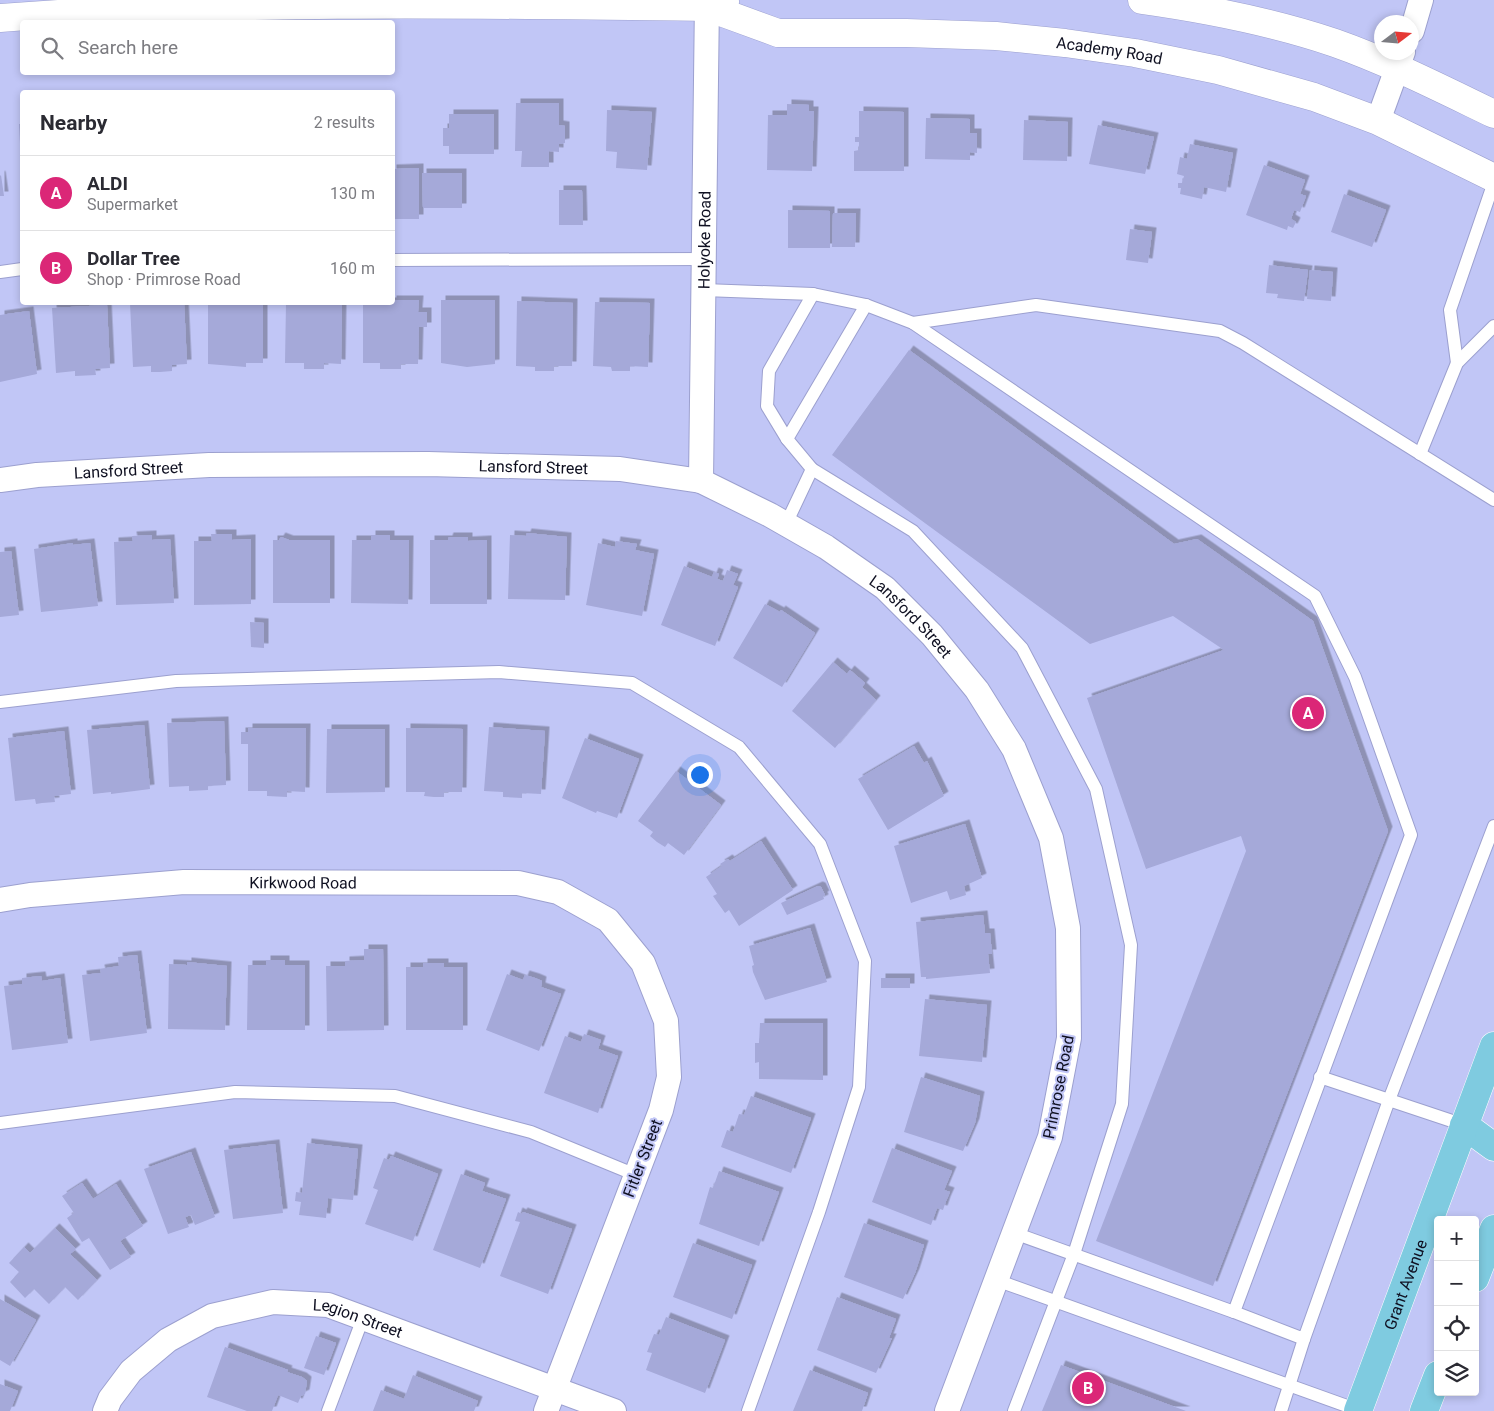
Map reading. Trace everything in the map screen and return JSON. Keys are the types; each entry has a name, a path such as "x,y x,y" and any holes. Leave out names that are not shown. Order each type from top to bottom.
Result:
{"main road":[{"path":"1142,0 1257,21 1374,53"},
{"name":"Academy Road","path":"0,18 143,7 236,4 715,2 778,33 906,33 996,36 1135,53 1218,70 1314,97 1378,121 1494,178"},
{"path":"1400,60 1494,114"},
{"name":"Grant Avenue","path":"1358,1411 1494,1046"},
{"path":"1464,1126 1494,1147"},
{"path":"1479,1268 1494,1230"},
{"path":"1424,1411 1434,1385"}],"street":[{"path":"1417,15 1421,0"},
{"name":"Holyoke Road","path":"701,481 704,259 715,2"},
{"path":"1378,121 1400,60"},
{"name":"Lansford Street","path":"0,480 37,475 209,465 428,464 620,470 701,481 786,524 826,547 885,588 932,635 978,690 985,702"},
{"name":"Primrose Road","path":"947,1411 1050,1137 1069,1038 1068,928 1050,838 1014,749 985,702"},
{"name":"Kirkwood Road","path":"0,900 30,895 184,882 518,883 558,892 599,914"},
{"name":"Fitler Street","path":"546,1411 661,1110 669,1077 666,1021 643,963 608,920 599,914"},
{"name":"Legion Street","path":"105,1411 110,1399 131,1371 168,1340 212,1316 273,1302 328,1305 614,1411"}],"lane":[{"path":"1457,363 1450,310 1494,182"},
{"path":"395,260 704,259"},
{"path":"0,272 20,269"},
{"path":"704,290 814,294 866,305 913,323 1315,596 1355,677 1411,835 1234,1312"},
{"path":"814,294 769,371 767,406 787,439 812,469 913,531 1022,648 1096,789 1131,945 1122,1104 1074,1254 1014,1411"},
{"path":"787,439 866,305"},
{"path":"913,323 1036,305 1220,331 1243,343 1494,500"},
{"path":"1420,454 1457,363 1494,326"},
{"path":"786,524 812,469"},
{"path":"0,702 176,681 499,672 632,683 740,747 820,844 865,961 859,1087 819,1212 748,1411"},
{"path":"1281,1411 1304,1339 1389,1100 1494,826"},
{"path":"1320,1078 1464,1126"},
{"path":"0,1123 235,1092 395,1096 531,1132 636,1176"},
{"path":"1014,1233 1304,1339"},
{"path":"996,1280 1358,1411"},
{"path":"328,1411 363,1318"}],"building":[{"path":"516,103 559,103 559,125 565,126 565,143 559,144 559,152 549,151 549,167 521,167 522,151 515,151"},
{"path":"787,104 809,105 809,111 814,111 812,171 767,170 768,115 787,115"},
{"path":"607,110 652,112 647,170 616,168 617,152 606,151"},
{"path":"859,111 904,112 904,171 854,171 854,151 859,150 859,142 855,142 855,137 859,137"},
{"path":"449,114 494,114 494,154 449,154 449,146 443,146 443,128 449,128"},
{"path":"926,118 970,119 970,133 977,133 977,153 970,152 970,160 925,159"},
{"path":"1024,120 1068,122 1067,161 1023,160"},
{"path":"1098,125 1154,137 1145,174 1089,164"},
{"path":"1190,144 1233,153 1226,192 1204,187 1202,199 1180,194 1181,188 1178,188 1178,183 1182,183 1184,176 1177,174 1180,157 1187,159"},
{"path":"1264,165 1305,180 1300,194 1306,196 1300,212 1294,210 1291,219 1296,222 1293,228 1288,226 1287,230 1246,215"},
{"path":"419,168 419,219 395,219 395,169"},
{"path":"422,173 462,173 462,208 423,208"},
{"path":"1,175 4,196 0,196"},
{"path":"559,190 582,190 583,225 559,225"},
{"path":"1344,194 1386,210 1372,247 1331,232"},
{"path":"788,210 830,211 830,248 788,248"},
{"path":"833,213 856,213 855,247 832,247"},
{"path":"1130,229 1152,232 1148,263 1126,260"},
{"path":"1269,265 1308,270 1304,301 1277,298 1278,294 1266,293"},
{"path":"1310,270 1333,272 1331,301 1307,299"},
{"path":"395,300 419,300 418,312 427,312 427,327 419,327 418,364 401,364 401,369 380,369 380,363 363,363 363,305 395,305"},
{"path":"441,300 495,300 495,364 467,367 441,363"},
{"path":"517,301 573,303 572,366 554,366 554,371 535,371 535,367 516,366"},
{"path":"595,302 650,303 648,367 630,366 630,371 612,371 611,367 593,366"},
{"path":"107,305 110,368 95,369 96,375 75,376 75,371 56,373 52,308"},
{"path":"130,305 184,305 187,364 172,365 172,371 160,372 151,372 151,366 133,367"},
{"path":"208,305 263,305 263,363 246,363 246,367 208,364"},
{"path":"286,305 342,305 341,364 324,363 324,369 304,369 304,363 285,363"},
{"path":"29,311 37,374 0,382 0,315"},
{"path":"909,350 1174,544 1197,539 1313,621 1388,831 1213,1286 1096,1241 1246,851 1241,836 1146,869 1087,698 1224,650 1173,616 1090,644 832,455"},
{"path":"527,533 567,537 565,600 508,599 510,535 526,536"},
{"path":"211,534 232,534 232,540 251,539 251,604 194,605 194,541 212,541"},
{"path":"152,535 152,540 170,539 174,603 116,605 114,542 133,541 132,536"},
{"path":"371,535 390,535 390,540 409,540 408,604 351,603 352,540 371,540"},
{"path":"281,537 289,540 330,540 330,603 273,603 273,540 279,540"},
{"path":"449,537 468,537 468,541 487,540 487,604 430,604 430,540 448,540"},
{"path":"616,541 637,544 635,550 654,554 642,616 586,605 598,543 615,547"},
{"path":"73,543 73,545 90,543 98,606 41,612 34,549"},
{"path":"11,551 19,615 0,617 0,552"},
{"path":"684,566 712,577 714,572 719,574 717,579 723,581 727,570 738,574 733,585 738,587 715,646 661,625"},
{"path":"765,604 780,612 781,610 815,633 782,687 733,658"},
{"path":"250,622 264,623 264,648 251,647"},
{"path":"833,662 847,674 850,670 865,683 862,687 876,700 835,748 792,711"},
{"path":"224,721 226,785 208,786 208,790 189,791 189,786 169,787 167,723"},
{"path":"144,725 150,789 111,794 111,792 93,794 87,730"},
{"path":"489,727 545,731 541,794 522,793 522,798 503,797 503,792 484,791"},
{"path":"248,728 306,728 305,792 287,791 287,797 267,796 267,791 248,791 248,744 241,744 241,732 248,732"},
{"path":"406,728 463,729 462,792 444,792 444,797 434,797 424,796 425,792 406,792"},
{"path":"327,729 385,729 385,792 326,793"},
{"path":"64,731 71,794 54,796 55,802 36,804 35,799 15,801 8,738"},
{"path":"585,738 639,759 617,818 597,811 596,813 562,798"},
{"path":"914,746 924,763 927,761 944,796 888,830 858,779"},
{"path":"676,771 721,805 684,855 668,843 665,847 657,842 650,836 653,832 638,821"},
{"path":"965,824 982,878 964,886 966,895 950,900 947,891 911,903 894,846"},
{"path":"761,841 793,890 739,926 729,910 725,913 713,896 717,894 706,877 722,866 720,864 728,859 730,861"},
{"path":"818,886 821,887 825,895 823,896 824,899 787,915 781,903"},
{"path":"983,915 985,933 990,933 992,954 988,954 990,973 926,979 926,977 921,977 916,922"},
{"path":"810,928 827,982 765,1000 753,972 752,966 754,965 749,946"},
{"path":"364,949 383,949 384,1030 327,1031 326,966 345,966 345,961 364,960"},
{"path":"137,955 147,1033 90,1041 82,975 101,973 100,969 119,966 118,957"},
{"path":"266,960 285,960 285,965 305,965 305,1030 247,1030 248,965 266,965"},
{"path":"187,962 227,966 225,1030 168,1029 169,964 187,965"},
{"path":"423,963 444,963 444,967 463,967 463,1030 406,1030 406,967 423,967"},
{"path":"507,974 523,980 525,975 535,978 542,981 541,987 561,994 539,1051 486,1030"},
{"path":"41,976 42,981 60,978 68,1043 12,1050 4,986 22,984 22,978"},
{"path":"881,978 910,978 910,988 881,988"},
{"path":"925,999 987,1005 982,1062 919,1056"},
{"path":"760,1023 823,1023 823,1080 759,1079 759,1062 755,1063 755,1043 759,1043"},
{"path":"584,1034 601,1040 598,1049 618,1056 598,1113 544,1093 565,1036 581,1042"},
{"path":"921,1077 980,1096 975,1123 963,1151 904,1132"},
{"path":"751,1096 811,1118 791,1173 721,1147 727,1130 733,1132 739,1114 744,1115"},
{"path":"307,1143 358,1149 353,1200 328,1198 326,1218 299,1215 301,1202 295,1201 296,1192 302,1193"},
{"path":"275,1144 283,1213 233,1219 224,1150"},
{"path":"892,1148 952,1171 944,1190 950,1192 943,1210 937,1208 931,1225 872,1202"},
{"path":"191,1152 215,1217 195,1225 191,1215 185,1217 189,1227 168,1234 144,1169"},
{"path":"391,1156 438,1174 413,1241 365,1224 378,1190 373,1188 384,1158 389,1160"},
{"path":"719,1171 779,1192 759,1246 699,1224 710,1187 713,1188"},
{"path":"461,1174 485,1183 482,1191 506,1199 480,1268 433,1250"},
{"path":"82,1183 93,1199 116,1184 143,1226 120,1241 131,1257 110,1270 89,1238 82,1242 67,1218 74,1213 62,1196"},
{"path":"518,1212 522,1214 523,1212 572,1229 548,1294 500,1276 520,1222 515,1221"},
{"path":"864,1223 924,1245 915,1273 903,1299 844,1277"},
{"path":"55,1228 76,1249 70,1254 97,1280 78,1300 65,1287 49,1304 34,1289 25,1298 10,1282 19,1272 9,1263 24,1247 30,1253"},
{"path":"693,1243 752,1265 732,1319 673,1297"},
{"path":"837,1297 896,1319 889,1338 892,1338 876,1373 817,1350"},
{"path":"0,1299 36,1320 10,1366 0,1360"},
{"path":"666,1317 725,1340 705,1393 646,1370 652,1353 647,1352 654,1334 659,1335"},
{"path":"316,1336 336,1343 324,1375 304,1368"},
{"path":"225,1347 302,1377 307,1381 305,1394 301,1396 298,1403 278,1395 272,1411 247,1411 207,1397"},
{"path":"1061,1365 1186,1411 1042,1411"},
{"path":"810,1370 868,1393 862,1411 793,1411"},
{"path":"413,1375 478,1401 474,1411 373,1411 381,1390 404,1399"},
{"path":"0,1384 18,1391 10,1411 0,1411"}],"place":[{"name":"ALDI","path":"1308,713"},
{"name":"Dollar Tree","path":"1088,1388"}]}
